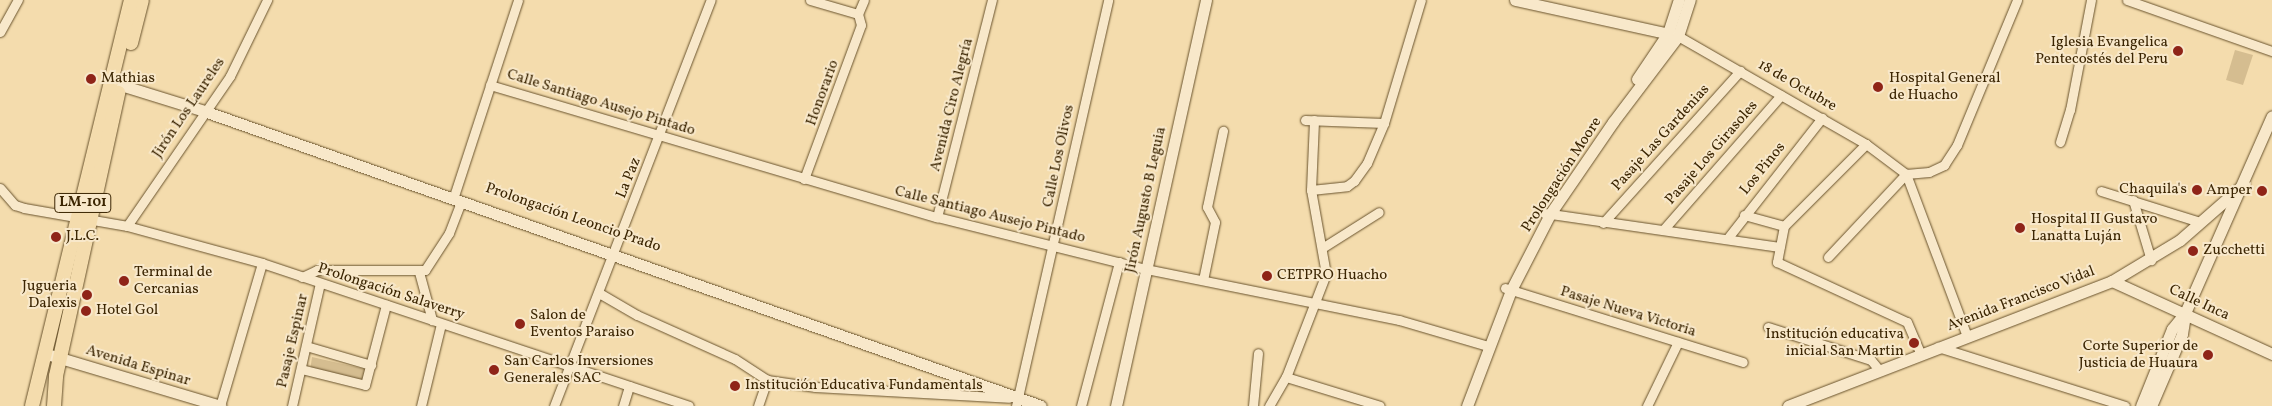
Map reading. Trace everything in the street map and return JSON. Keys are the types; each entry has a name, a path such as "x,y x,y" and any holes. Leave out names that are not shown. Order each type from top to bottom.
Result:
{"main road":[{"name":"LM-101","path":"32,406 54,356 86,219 132,0"},
{"name":"LM-101","path":"116,80 142,0"},
{"name":"LM-101","path":"54,356 54,406"}],"street":[{"path":"0,32 18,0"},
{"name":"Jirón Los Laureles","path":"127,226 230,76 266,0"},
{"path":"302,277 308,271 317,270 420,272 429,266 443,245 490,85 518,0"},
{"name":"La Paz","path":"554,406 568,366 661,135 711,0"},
{"path":"810,0 858,14"},
{"name":"Honorario","path":"804,180 861,25 858,14 864,0"},
{"name":"Avenida Ciro Alegría","path":"937,217 992,0"},
{"name":"Calle Los Olivos","path":"1017,402 1054,246 1108,0"},
{"name":"Jirón Augusto B Leguia","path":"1116,406 1206,0"},
{"path":"1311,190 1347,186 1354,181 1367,163 1384,123 1421,0"},
{"path":"1515,0 1673,34"},
{"name":"Prolongación Moore","path":"1673,34 1679,0"},
{"name":"Prolongación Moore","path":"1460,406 1508,289 1547,214 1673,34 1690,0"},
{"path":"1828,257 1906,174 1929,172 1944,165 1957,146 2017,0"},
{"path":"2060,142 2070,110 2091,0"},
{"path":"2128,0 2272,51"},
{"name":"18 de Octubre","path":"1673,34 1866,144 1906,174"},
{"name":"Pasaje Las Gardenias","path":"1604,223 1740,71"},
{"name":"Prolongación Leoncio Prado","path":"116,80 206,109 614,252 1017,402"},
{"name":"Calle Santiago Ausejo Pintado","path":"490,85 661,135 804,180 937,217 1146,269 1273,296 1314,300 1398,320 1485,346"},
{"name":"Pasaje Los Girasoles","path":"1663,230 1781,95"},
{"path":"2141,406 2172,329 2185,313 2244,184 2272,116"},
{"name":"Los Pinos","path":"1726,238 1822,118"},
{"path":"1269,406 1286,376 1314,300 1326,274 1311,190 1310,120 1384,123"},
{"path":"1203,280 1215,222 1208,206 1224,132"},
{"path":"1866,144 1784,226 1776,262 1907,322 1920,353"},
{"path":"1906,174 1967,336"},
{"name":"Avenida Francisco Vidal","path":"1788,406 1920,353 2112,280 2152,260 2244,184"},
{"name":"Prolongación Salaverry","path":"0,188 15,205 127,226 262,263 684,405"},
{"path":"2101,190 2200,222"},
{"path":"2133,200 2152,260"},
{"path":"1322,248 1378,212"},
{"path":"1547,214 1780,247"},
{"path":"1744,215 1784,226"},
{"path":"1081,406 1119,262"},
{"path":"220,406 262,263"},
{"path":"420,272 432,320"},
{"name":"Calle Inca","path":"2112,280 2272,354"},
{"name":"Pasaje Espinar","path":"292,406 320,283"},
{"name":"Pasaje Nueva Victoria","path":"1508,289 1743,362"},
{"name":"Prolongación Leoncio Prado","path":"599,293 637,315 735,359 767,380 815,387 1017,402 1041,406"},
{"path":"301,369 364,386 386,305"},
{"path":"2151,406 2182,334 2185,313"},
{"path":"421,406 442,324"},
{"path":"1768,327 1871,360 1879,370"},
{"path":"1647,406 1678,342"},
{"path":"306,346 371,365"},
{"name":"Prolongación Moore","path":"1467,406 1485,346"},
{"path":"1938,347 2125,406"},
{"path":"1253,406 1258,353"},
{"name":"Avenida Espinar","path":"54,356 220,406"},
{"path":"1286,376 1380,406"},
{"path":"758,406 767,380"},
{"path":"623,406 629,386"}],"shaded area":[{"path":"2235,50 2253,55 2243,85 2226,80"},
{"path":"312,357 365,369 362,383 310,371"}],"place":[{"name":"Iglesia Evangelica Pentecostés del Peru","path":"2178,51"},
{"name":"Mathias","path":"91,79"},
{"name":"Hospital General de Huacho","path":"1878,87"},
{"name":"Chaquila's","path":"2197,190"},
{"name":"Amper","path":"2262,191"},
{"name":"Hospital II Gustavo Lanatta Luján","path":"2020,228"},
{"name":"J.L.C.","path":"56,237"},
{"name":"Zucchetti","path":"2193,251"},
{"name":"CETPRO Huacho","path":"1267,276"},
{"name":"Terminal de Cercanias","path":"124,281"},
{"name":"Jugueria Dalexis","path":"87,295"},
{"name":"Hotel Gol","path":"86,311"},
{"name":"Salon de Eventos Paraiso","path":"520,324"},
{"name":"Institución educativa inicial San Martin","path":"1914,343"},
{"name":"Corte Superior de Justicia de Huaura","path":"2208,355"},
{"name":"San Carlos Inversiones Generales SAC","path":"494,370"},
{"name":"Institución Educativa Fundamentals","path":"735,386"}]}
